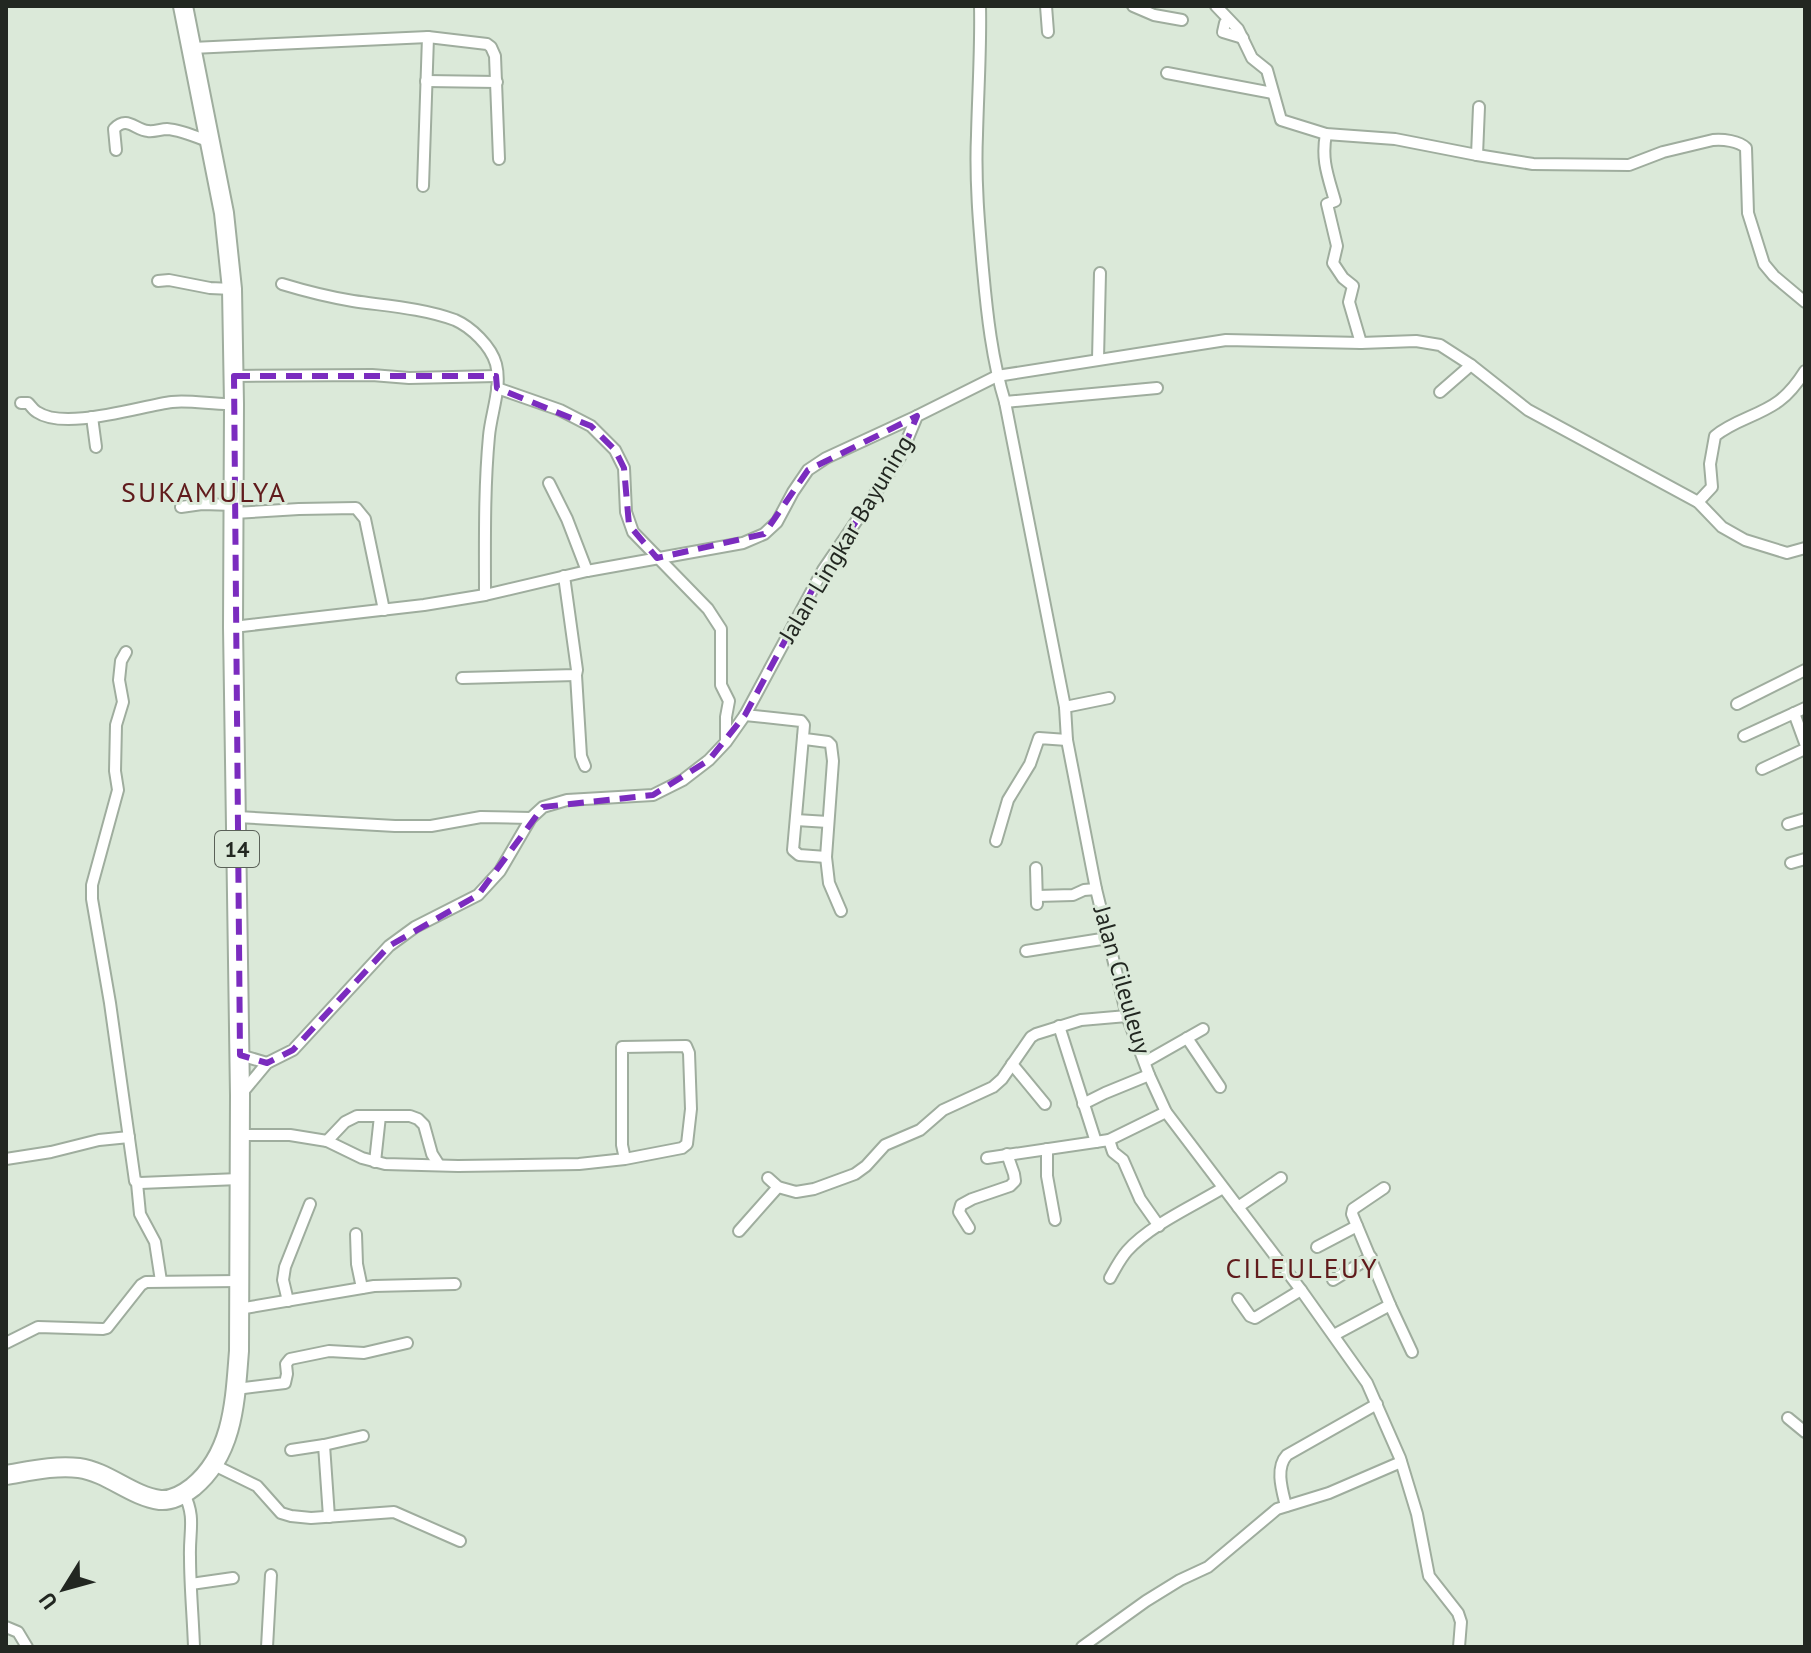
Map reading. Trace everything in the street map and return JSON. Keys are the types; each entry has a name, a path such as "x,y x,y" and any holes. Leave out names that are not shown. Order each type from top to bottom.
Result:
{"highway":[{"name":"14","path":"183,6 224,213 232,289 233,627 240,1055 239,1351 236,1389 227,1439 214,1465 184,1494"},
{"path":"6,1475 73,1467 103,1475 159,1500 184,1494"}],"street":[{"name":"Jalan Cileuleuy","path":"980,6 976,137 978,216 985,296 997,376 1005,402 1065,707 1067,740 1096,889 1127,1016 1166,1112 1367,1383 1401,1462 1417,1514 1429,1576 1458,1613 1461,1622 1459,1647"},
{"path":"1046,6 1048,32"},
{"path":"1133,6 1146,8 1154,15 1182,20"},
{"path":"1216,6 1243,38 1252,58 1267,70 1281,120 1326,134 1395,139 1533,164 1629,165 1663,152 1713,140 1743,145 1746,148 1748,213 1764,264 1805,302"},
{"path":"1225,23 1223,32 1243,38"},
{"path":"423,186 428,37"},
{"path":"192,48 428,37 481,43 491,47 495,56 499,159"},
{"path":"1167,73 1273,93"},
{"path":"426,81 497,82"},
{"path":"1477,155 1479,107"},
{"path":"116,150 114,129 122,123 134,124 146,131 168,129 210,142"},
{"path":"1326,134 1322,151 1335,201 1327,204 1337,246 1333,263 1353,286 1349,302 1361,343"},
{"path":"1098,359 1100,273"},
{"path":"158,281 232,289"},
{"path":"282,284 322,295 401,307 456,321 469,328 487,346 496,363 496,382 485,501 485,595"},
{"name":"Jalan Lingkar Bayuning","path":"531,818 543,807 567,800 653,795 683,780 709,760 745,715 823,570 900,457 917,416 997,376 1226,340 1416,341 1440,345 1528,410 1698,502 1722,527 1745,540 1787,553 1805,548"},
{"path":"1440,392 1468,363"},
{"path":"1698,502 1712,487 1710,464 1716,434 1730,424 1778,402 1805,371"},
{"path":"234,376 372,375 496,382 591,426 615,450 624,468 626,512 633,532 708,609 721,629 721,685 729,701 726,742"},
{"path":"1005,402 1157,388"},
{"path":"21,403 28,403 37,413 50,418 74,419 175,401 234,404"},
{"path":"233,627 485,595 587,571 743,543 764,534 777,522 808,470 826,458 917,416"},
{"path":"92,417 96,447"},
{"path":"549,483 587,571"},
{"path":"181,507 202,504 234,509 356,508 365,519 384,610"},
{"path":"564,576 577,670 581,756 585,766"},
{"path":"126,652 121,661 119,680 123,702 116,725 115,771 118,790 92,885 92,899 140,1214 155,1242 161,1281"},
{"path":"1737,704 1805,670"},
{"path":"462,678 576,675"},
{"path":"1065,707 1109,698"},
{"path":"1744,736 1800,710 1805,746 1762,769"},
{"path":"745,715 801,721 804,725 793,850 799,855 826,857"},
{"path":"803,737 828,742 833,750 826,857 829,883 841,911"},
{"path":"996,841 1008,800 1030,764 1039,738 1067,740"},
{"path":"237,817 395,826 431,826 481,817 531,818 500,871 478,895 415,927 389,946 293,1050 267,1063 240,1095"},
{"path":"1788,824 1805,819"},
{"path":"796,820 828,822"},
{"path":"1791,863 1805,859"},
{"path":"1036,868 1037,900 1096,889"},
{"path":"1026,951 1108,938"},
{"path":"768,1178 778,1187 806,1192 855,1174 885,1145 920,1130 943,1110 993,1087 1031,1037 1041,1031 1081,1020 1127,1016"},
{"path":"1059,1026 1096,1142"},
{"path":"1145,1062 1203,1029"},
{"path":"1187,1038 1220,1087"},
{"path":"239,1135 290,1135 327,1141 375,1162 439,1165 579,1164 625,1159 682,1148 688,1142 691,1109 689,1053 686,1046 622,1047 622,1145 625,1159"},
{"path":"240,1055 267,1063"},
{"path":"1012,1064 1045,1104"},
{"path":"1083,1104 1149,1075"},
{"path":"987,1158 1109,1140 1166,1112"},
{"path":"327,1141 357,1116 410,1116 424,1125 432,1154 439,1165"},
{"path":"375,1162 380,1116"},
{"path":"6,1159 129,1137"},
{"path":"1109,1140 1113,1152 1123,1160 1140,1199 1159,1226"},
{"path":"1047,1149 1047,1176 1055,1220"},
{"path":"969,1228 959,1212 961,1205 1010,1186 1015,1181 1007,1154"},
{"path":"1238,1207 1281,1178"},
{"path":"137,1183 239,1179"},
{"path":"739,1231 778,1187"},
{"path":"1110,1278 1125,1253 1159,1226 1223,1188"},
{"path":"1384,1188 1352,1211 1412,1352"},
{"path":"288,1301 283,1280 285,1267 310,1204"},
{"path":"1317,1247 1357,1226"},
{"path":"356,1234 362,1288"},
{"path":"1333,1280 1371,1257"},
{"path":"6,1343 38,1327 107,1328 146,1282 239,1281"},
{"path":"239,1309 362,1288 455,1284"},
{"path":"1238,1299 1255,1318 1301,1290"},
{"path":"1334,1335 1390,1305"},
{"path":"236,1389 285,1383 286,1364 290,1359 329,1351 364,1353 407,1343"},
{"path":"1286,1506 1280,1479 1282,1460 1377,1404"},
{"path":"1788,1418 1805,1432"},
{"path":"291,1450 363,1436"},
{"path":"324,1445 329,1517"},
{"path":"1082,1647 1146,1601 1208,1567 1272,1512 1329,1493 1401,1462"},
{"path":"214,1465 257,1486 281,1513 303,1518 394,1512 460,1541"},
{"path":"184,1494 191,1508 192,1521 190,1553 194,1647"},
{"path":"267,1647 271,1575"},
{"path":"191,1584 233,1578"},
{"path":"6,1627 18,1632 27,1647"}],"highlighted area":[{"path":"234,376 496,376 497,388 591,426 615,450 624,468 629,525 657,558 764,534 808,470 917,416 900,457 823,570 745,715 709,760 653,795 543,807 478,895 389,946 293,1050 267,1063 240,1055"}],"district":[{"name":"SUKAMULYA","path":"204,492"},
{"name":"CILEULEUY","path":"1302,1268"}]}
